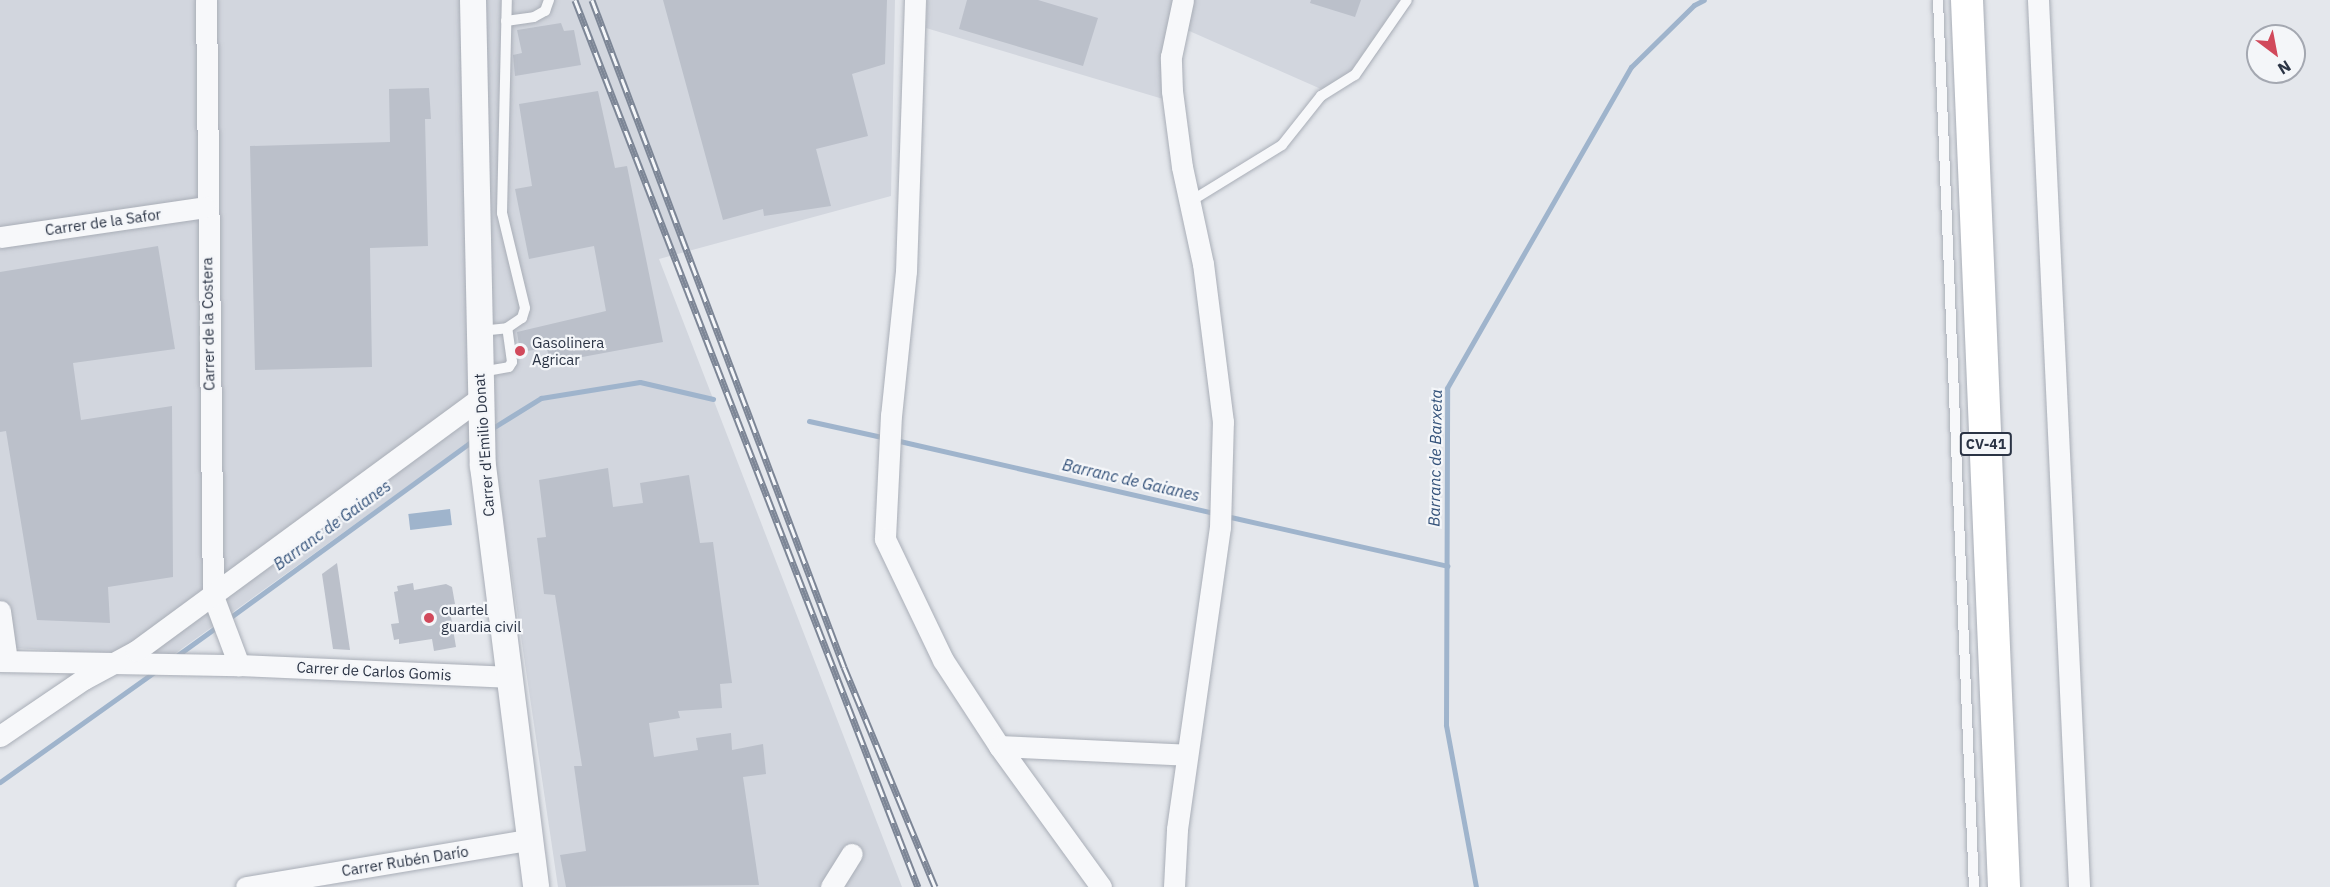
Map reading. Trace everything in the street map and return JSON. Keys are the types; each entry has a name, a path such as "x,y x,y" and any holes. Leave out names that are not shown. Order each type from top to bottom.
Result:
{"main road":[{"name":"CV-41","path":"1967,0 2004,887"}],"street":[{"name":"Carrer de la Costera","path":"206,0 205,207 215,601 239,665"},
{"name":"Carrer d'Emilio Donat","path":"473,0 479,372 483,466 528,840 536,887"},
{"path":"915,0 906,272 891,414 885,539 943,660 999,746 1101,887"},
{"path":"1174,887 1187,755 1220,527 1223,422 1191,201 1172,91 1171,57 1183,0"},
{"path":"2038,0 2079,887"},
{"name":"Carrer de la Safor","path":"0,237 205,207"},
{"path":"0,736 111,663 136,651 215,601 480,412"},
{"path":"0,611 4,661"},
{"name":"Carrer de Carlos Gomis","path":"4,661 239,665 509,677"},
{"path":"999,746 1187,755"},
{"name":"Carrer Rubén Darío","path":"246,887 528,840"},
{"path":"831,887 852,854"}],"lane":[{"path":"480,331 507,328 522,318 525,308 502,213 507,0"},
{"path":"506,21 534,17 544,11 549,0"},
{"path":"1191,201 1282,145 1321,96 1355,75 1407,0"},
{"path":"1938,0 1974,887"},
{"path":"479,372 508,368 512,362 507,328"}],"shaded area":[{"path":"0,0 895,0 891,196 659,259 902,887 558,887 490,427 169,658 0,647"},
{"path":"927,0 1414,0 1360,78 1321,89 1178,26 1163,99 926,28"}],"water":[{"path":"450,509 452,525 410,530 408,514"}],"building":[{"path":"663,0 887,0 885,64 852,74 868,136 816,149 831,206 764,216 763,209 723,220"},
{"path":"967,0 1038,0 1098,18 1083,66 959,29"},
{"path":"1311,0 1361,0 1355,17 1310,3"},
{"path":"561,23 564,31 574,30 581,65 515,76 513,55 522,53 517,30"},
{"path":"429,88 431,119 425,119 428,246 370,248 372,367 255,370 250,146 390,142 389,89"},
{"path":"598,91 615,168 627,166 663,342 550,363 547,348 520,352 517,332 606,311 594,246 529,259 515,189 532,186 519,104"},
{"path":"158,246 175,349 73,363 81,420 172,406 173,577 108,587 110,623 37,620 6,431 0,432 0,272"},
{"path":"608,468 613,507 643,503 640,483 689,475 700,543 713,542 732,683 720,684 722,708 678,711 680,718 649,723 654,757 698,750 696,738 731,733 732,750 763,744 766,774 743,777 759,885 566,887 560,855 586,851 574,766 582,766 555,595 544,594 537,538 546,537 539,480"},
{"path":"337,563 350,650 333,649 322,574"},
{"name":"cuartel guardia civil","path":"413,583 414,590 446,584 452,587 455,604 449,605 456,647 434,651 432,639 399,644 399,639 394,640 391,624 399,623 394,592 398,591 397,586"}],"waterway":[{"name":"Barranc de Barxeta","path":"1476,887 1446,725 1447,388 1631,67 1694,5 1704,0"},
{"name":"Barranc de Gaianes","path":"491,429 541,398 640,382 713,399"},
{"name":"Barranc de Gaianes","path":"809,421 886,438"},
{"name":"Barranc de Gaianes","path":"228,619 475,439"},
{"name":"Barranc de Gaianes","path":"895,440 1217,514"},
{"name":"Barranc de Gaianes","path":"1226,516 1447,566"},
{"name":"Barranc de Gaianes","path":"175,657 218,626"},
{"name":"Barranc de Gaianes","path":"0,782 157,670"}],"railway":[{"path":"575,0 918,887"},
{"path":"592,0 844,667 935,887"}],"place":[{"name":"Gasolinera Agricar","path":"520,351"},
{"name":"cuartel guardia civil","path":"429,618"}]}
